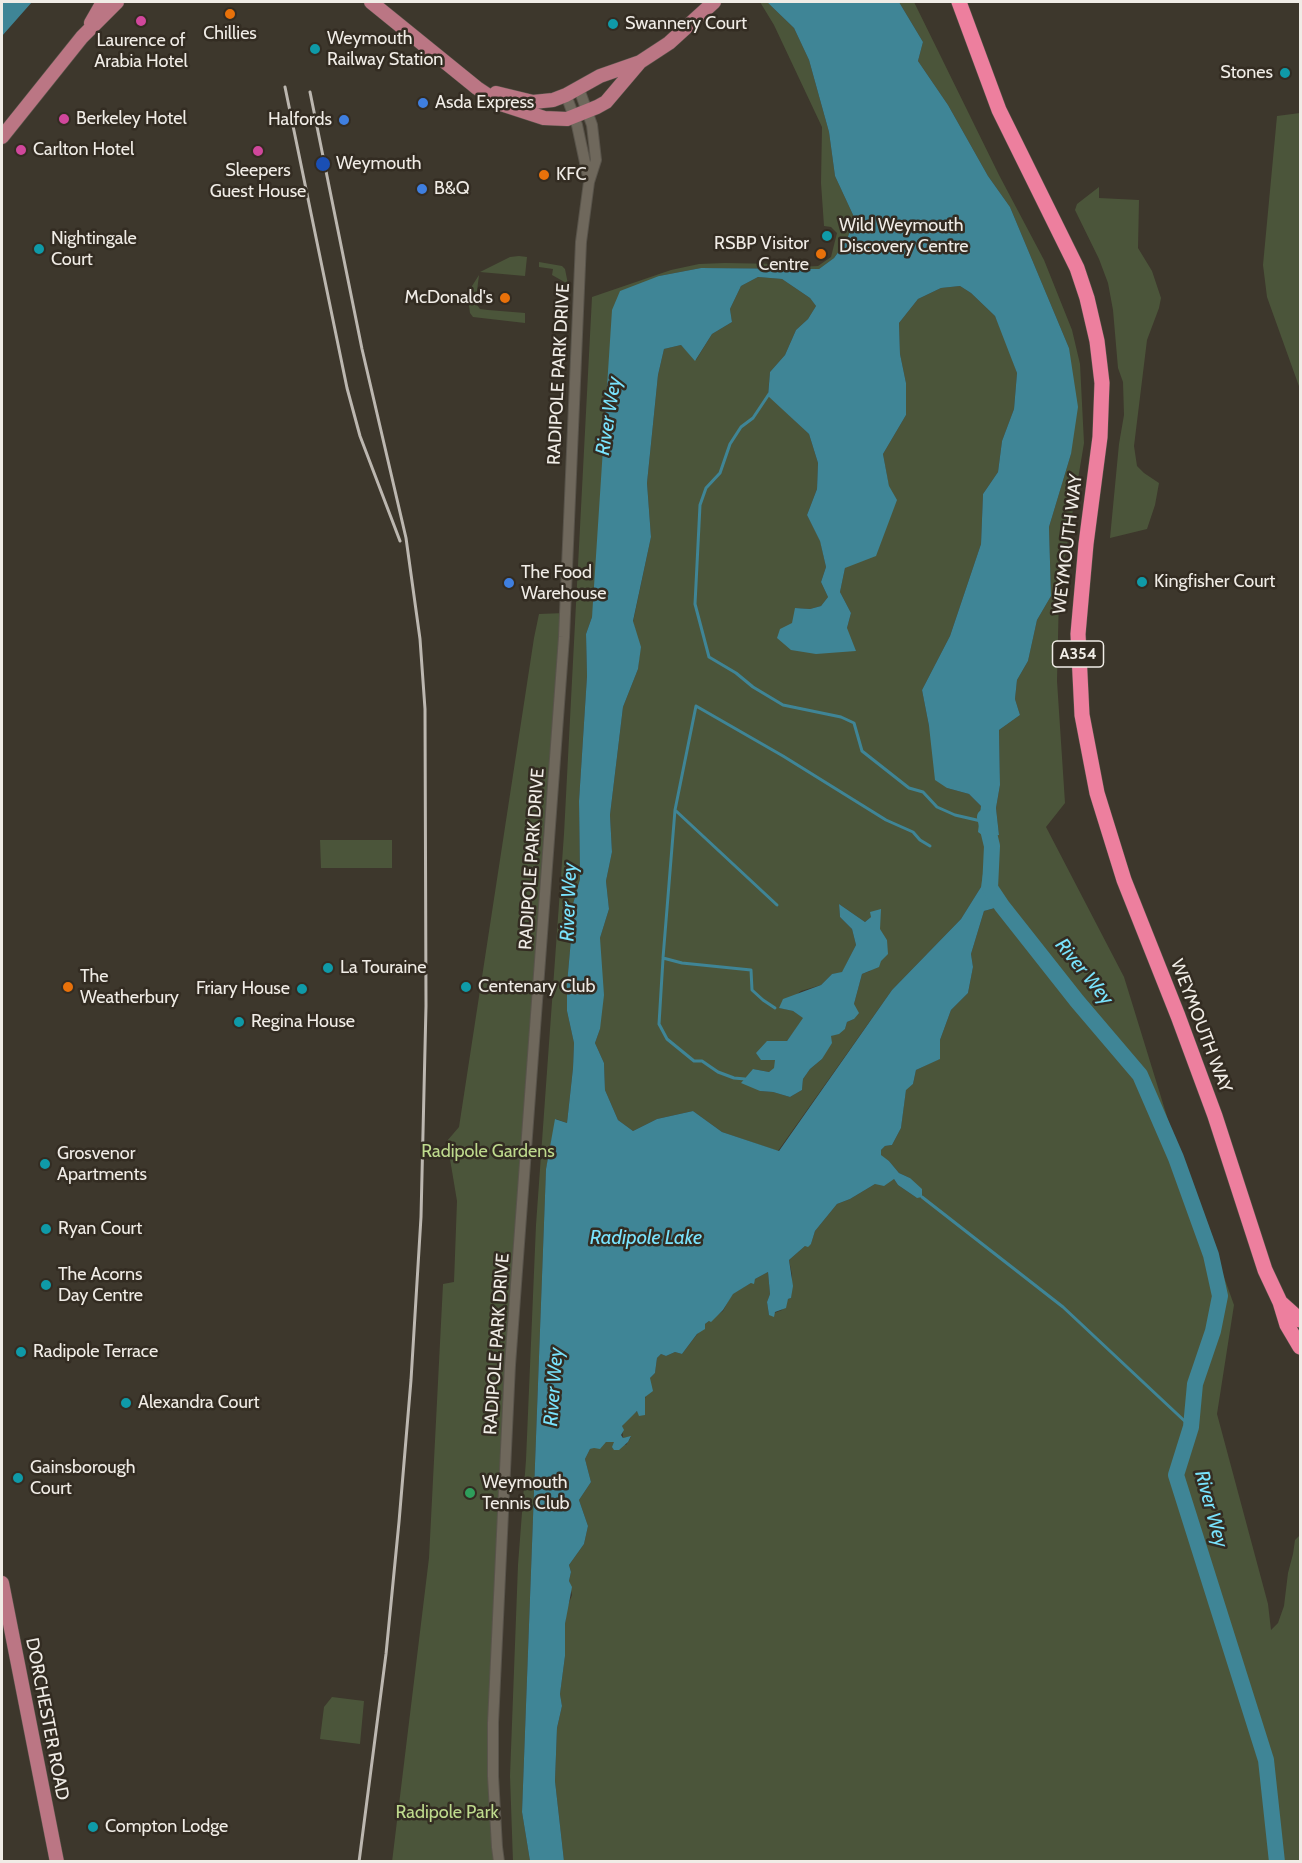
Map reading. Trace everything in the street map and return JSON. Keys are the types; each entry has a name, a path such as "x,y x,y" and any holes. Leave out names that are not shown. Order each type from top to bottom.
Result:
{"highway":[{"name":"WEYMOUTH WAY","path":"959,2 999,110 1077,268 1088,298 1097,341 1102,383 1100,437 1086,544 1078,634 1082,716 1097,793 1127,889 1215,1116 1262,1261 1280,1302 1287,1325 1300,1347"},
{"name":"WEYMOUTH WAY","path":"1280,1302 1300,1320"}],"main road":[{"path":"82,38 103,2"},
{"path":"6,132 82,38 117,2"},
{"path":"371,2 477,88 501,104 558,120 575,108 606,102 640,62"},
{"path":"575,108 579,89 600,75 640,62 669,43 714,2"},
{"path":"477,88 533,102 553,100 575,108"},
{"name":"DORCHESTER ROAD","path":"2,1583 57,1862"}],"street":[{"name":"RADIPOLE PARK DRIVE","path":"500,1862 493,1776 495,1652 501,1576 510,1365 564,637 581,242 589,182 575,108 579,89"}],"green space":[{"path":"760,2 767,2 794,28 809,60 829,132 835,176 854,217 847,240 834,258 819,269 701,268 659,276 592,617 586,634 587,676 579,801 580,879 571,911 567,984 567,1011 574,1043 573,1068 567,1123 556,1119 546,1169 522,1812 530,1861 513,1862 510,1776 518,1565 526,1460 536,1225 564,834 592,297 671,270 699,264 818,266 831,257 837,233 831,227 824,226 821,183 822,127 774,25"},
{"path":"899,2 914,2 999,175 1044,260 1072,330 1080,364 1084,443 1059,594 1057,681 1065,803 1046,827 1124,977 1169,1123 1234,1305 1217,1414 1268,1604 1271,1630 1278,1623 1284,1606 1295,1540 1300,1535 1300,1861 564,1861 555,1781 557,1728 562,1706 560,1694 565,1656 565,1624 567,1608 572,1595 569,1565 584,1544 588,1526 579,1500 591,1482 585,1459 590,1449 606,1442 615,1441 626,1445 631,1437 623,1438 622,1426 628,1418 643,1407 650,1378 655,1373 657,1358 661,1354 666,1356 675,1352 682,1354 705,1324 723,1311 732,1294 768,1272 769,1315 782,1310 791,1298 792,1275 789,1260 805,1246 811,1244 815,1231 837,1204 875,1184 894,1179 898,1185 917,1198 910,1178 899,1173 889,1161 880,1155 881,1150 885,1146 892,1145 901,1128 906,1089 913,1084 916,1070 939,1059 940,1040 951,1010 968,993 973,967 971,954 984,911 1002,906 996,884 997,847 981,887 961,919 892,990 778,1151 722,1132 693,1111 657,1119 633,1131 618,1120 605,1090 604,1063 595,1043 600,1029 600,938 609,909 606,881 612,852 610,815 623,707 638,669 640,648 633,622 651,537 647,483 658,375 664,349 681,345 696,360 712,334 732,322 730,309 741,286 758,277 782,279 810,298 816,306 808,319 796,330 785,355 770,372 768,395 809,434 818,463 817,489 807,515 820,540 826,567 821,582 828,597 821,606 810,609 795,608 847,628 851,613 840,592 845,568 889,487 883,454 906,415 906,383 900,354 899,323 918,299 941,288 960,286 971,293 995,316 1006,341 1017,373 1014,409 1002,441 998,472 983,494 981,544 950,636 922,690 929,726 947,788 969,794 981,806 999,835 996,808 1000,785 999,730 1020,715 1015,699 1017,680 1028,661 1037,620 1051,596 1049,527 1071,454 1069,348 1010,207 988,176 948,105 918,61 923,42","holes":["839,904 865,922 871,917 887,940 870,971 862,974 854,1004 854,1019 847,1022 845,1029 831,1036 822,1059 810,1069 803,1079 802,1090 790,1097 760,1091 753,1069 769,1072 775,1068 775,1060 767,1041 787,1041 804,1018 793,1011 780,1008 801,991 821,985 832,974 842,973 856,945 852,929 840,917"]},
{"path":"1300,113 1300,389 1267,297 1263,265 1277,116"},
{"path":"1099,187 1099,198 1139,200 1138,248 1152,271 1161,298 1147,340 1134,446 1137,466 1159,483 1155,505 1147,529 1110,538 1124,415 1123,382 1118,368 1113,310 1108,283 1075,210 1077,204"},
{"path":"510,257 527,257 525,276 480,272"},
{"path":"539,262 562,266 565,269 568,284 552,275 553,269 539,267"},
{"path":"479,275 476,299 480,309 525,313 525,323 473,317 469,306 472,286"},
{"path":"565,613 495,1652 499,1861 392,1862 429,1558 443,1284 454,1282 457,1201 447,1141 459,1127 539,614"},
{"path":"320,840 392,840 392,868 321,868"},
{"path":"332,1697 364,1701 360,1744 320,1739 324,1707"}],"water":[{"path":"2,2 32,2 2,36"},
{"name":"Radipole Lake","path":"767,2 899,2 923,42 918,61 948,105 988,176 1010,207 1069,348 1078,407 1071,454 1049,527 1051,596 1037,620 1028,661 1017,680 1015,699 1020,715 999,730 1000,785 996,808 999,835 985,837 978,832 981,806 969,794 947,788 935,780 922,690 950,636 981,544 983,494 998,472 1002,441 1014,409 1017,373 995,316 971,293 960,286 941,288 918,299 899,323 900,354 906,383 906,415 883,454 889,486 897,500 876,556 845,568 840,592 851,613 847,628 856,651 816,654 791,650 777,638 780,629 792,623 795,608 810,609 821,606 828,597 821,582 826,567 820,541 807,515 817,489 818,463 809,434 768,396 770,372 785,355 796,330 808,319 816,306 810,298 782,279 758,277 741,286 730,309 732,322 712,334 695,361 681,345 664,349 658,375 647,483 651,537 633,621 641,647 638,669 623,707 610,815 612,852 606,881 609,909 600,938 604,995 600,1029 595,1043 604,1063 605,1090 618,1120 633,1131 657,1119 693,1111 722,1132 779,1151 892,990 961,919 981,887 987,847 997,846 996,883 1002,906 984,911 971,954 973,967 968,993 951,1010 940,1040 940,1059 916,1070 913,1084 906,1090 901,1128 892,1145 885,1146 881,1150 881,1155 899,1173 910,1178 922,1189 922,1197 917,1198 898,1185 894,1179 884,1186 875,1184 837,1204 815,1231 811,1244 808,1247 805,1246 789,1260 793,1286 786,1308 775,1312 774,1317 769,1315 768,1272 755,1279 754,1284 751,1283 733,1294 723,1310 711,1322 705,1324 705,1329 697,1334 682,1354 675,1352 666,1356 661,1354 657,1358 655,1373 650,1378 653,1391 645,1397 645,1415 639,1416 637,1411 622,1426 623,1438 631,1436 628,1442 619,1450 614,1450 612,1447 614,1442 606,1442 600,1449 590,1449 585,1459 591,1482 579,1500 588,1526 584,1544 569,1565 571,1572 569,1581 572,1587 565,1624 565,1656 560,1694 562,1706 557,1728 555,1781 564,1861 530,1861 522,1812 546,1169 555,1119 567,1123 573,1068 574,1043 567,1011 567,984 571,911 580,879 579,801 587,676 586,634 592,617 612,310 620,291 659,276 701,268 819,269 834,258 847,240 854,217 835,176 829,132 809,60 794,28"},
{"path":"839,904 865,922 871,917 870,912 881,909 880,929 887,940 888,954 879,967 862,974 854,1004 859,1013 847,1022 845,1029 839,1034 831,1036 832,1043 822,1059 810,1069 803,1079 802,1090 790,1097 760,1091 741,1083 753,1069 769,1072 774,1068 775,1060 761,1060 756,1053 767,1041 787,1041 803,1018 793,1011 779,1008 783,999 821,985 832,974 842,972 856,945 852,929 840,917"}],"waterway":[{"path":"769,394 753,418 741,427 730,444 720,473 706,488 700,505 695,604 709,657 783,705 841,717 854,723 862,751 909,788 923,792 937,807 955,815 981,821"},
{"path":"777,905 675,810 696,706 783,756 886,820 913,832 930,846"},
{"path":"675,810 663,958 682,963 751,970 752,990 775,1008"},
{"name":"River Wey","path":"985,817 992,846 990,888 1077,1001 1140,1075 1176,1158 1211,1255 1220,1296 1213,1331 1195,1384 1191,1427 1176,1475 1266,1760 1277,1862"},
{"path":"663,959 659,1024 667,1039 694,1061 702,1061 718,1072 734,1078 745,1079"},
{"path":"922,1197 1063,1307 1191,1427"}],"railway":[{"path":"285,87 347,388 360,436 400,541"},
{"path":"310,92 362,349 406,538 420,639 425,709 426,1006 421,1217 399,1522 386,1654 359,1862"}],"place":[{"name":"Chillies","path":"230,14"},
{"name":"Laurence of Arabia Hotel","path":"141,21"},
{"name":"Swannery Court","path":"613,24"},
{"name":"Weymouth Railway Station","path":"315,49"},
{"name":"Stones","path":"1285,73"},
{"name":"Asda Express","path":"423,103"},
{"name":"Berkeley Hotel","path":"64,119"},
{"name":"Halfords","path":"344,120"},
{"name":"Carlton Hotel","path":"21,150"},
{"name":"Sleepers Guest House","path":"258,151"},
{"name":"Weymouth","path":"323,164"},
{"name":"KFC","path":"544,175"},
{"name":"B&Q","path":"422,189"},
{"name":"Wild Weymouth Discovery Centre","path":"827,236"},
{"name":"Nightingale Court","path":"39,249"},
{"name":"RSBP Visitor Centre","path":"821,254"},
{"name":"McDonald's","path":"505,298"},
{"name":"Kingfisher Court","path":"1142,582"},
{"name":"The Food Warehouse","path":"509,583"},
{"name":"La Touraine","path":"328,968"},
{"name":"The Weatherbury","path":"68,987"},
{"name":"Centenary Club","path":"466,987"},
{"name":"Friary House","path":"302,989"},
{"name":"Regina House","path":"239,1022"},
{"name":"Grosvenor Apartments","path":"45,1164"},
{"name":"Ryan Court","path":"46,1229"},
{"name":"The Acorns Day Centre","path":"46,1285"},
{"name":"Radipole Terrace","path":"21,1352"},
{"name":"Alexandra Court","path":"126,1403"},
{"name":"Gainsborough Court","path":"18,1478"},
{"name":"Weymouth Tennis Club","path":"470,1493"},
{"name":"Compton Lodge","path":"93,1827"}],"park label":[{"name":"Radipole Gardens","path":"488,1152"},
{"name":"Radipole Park","path":"447,1813"}]}
